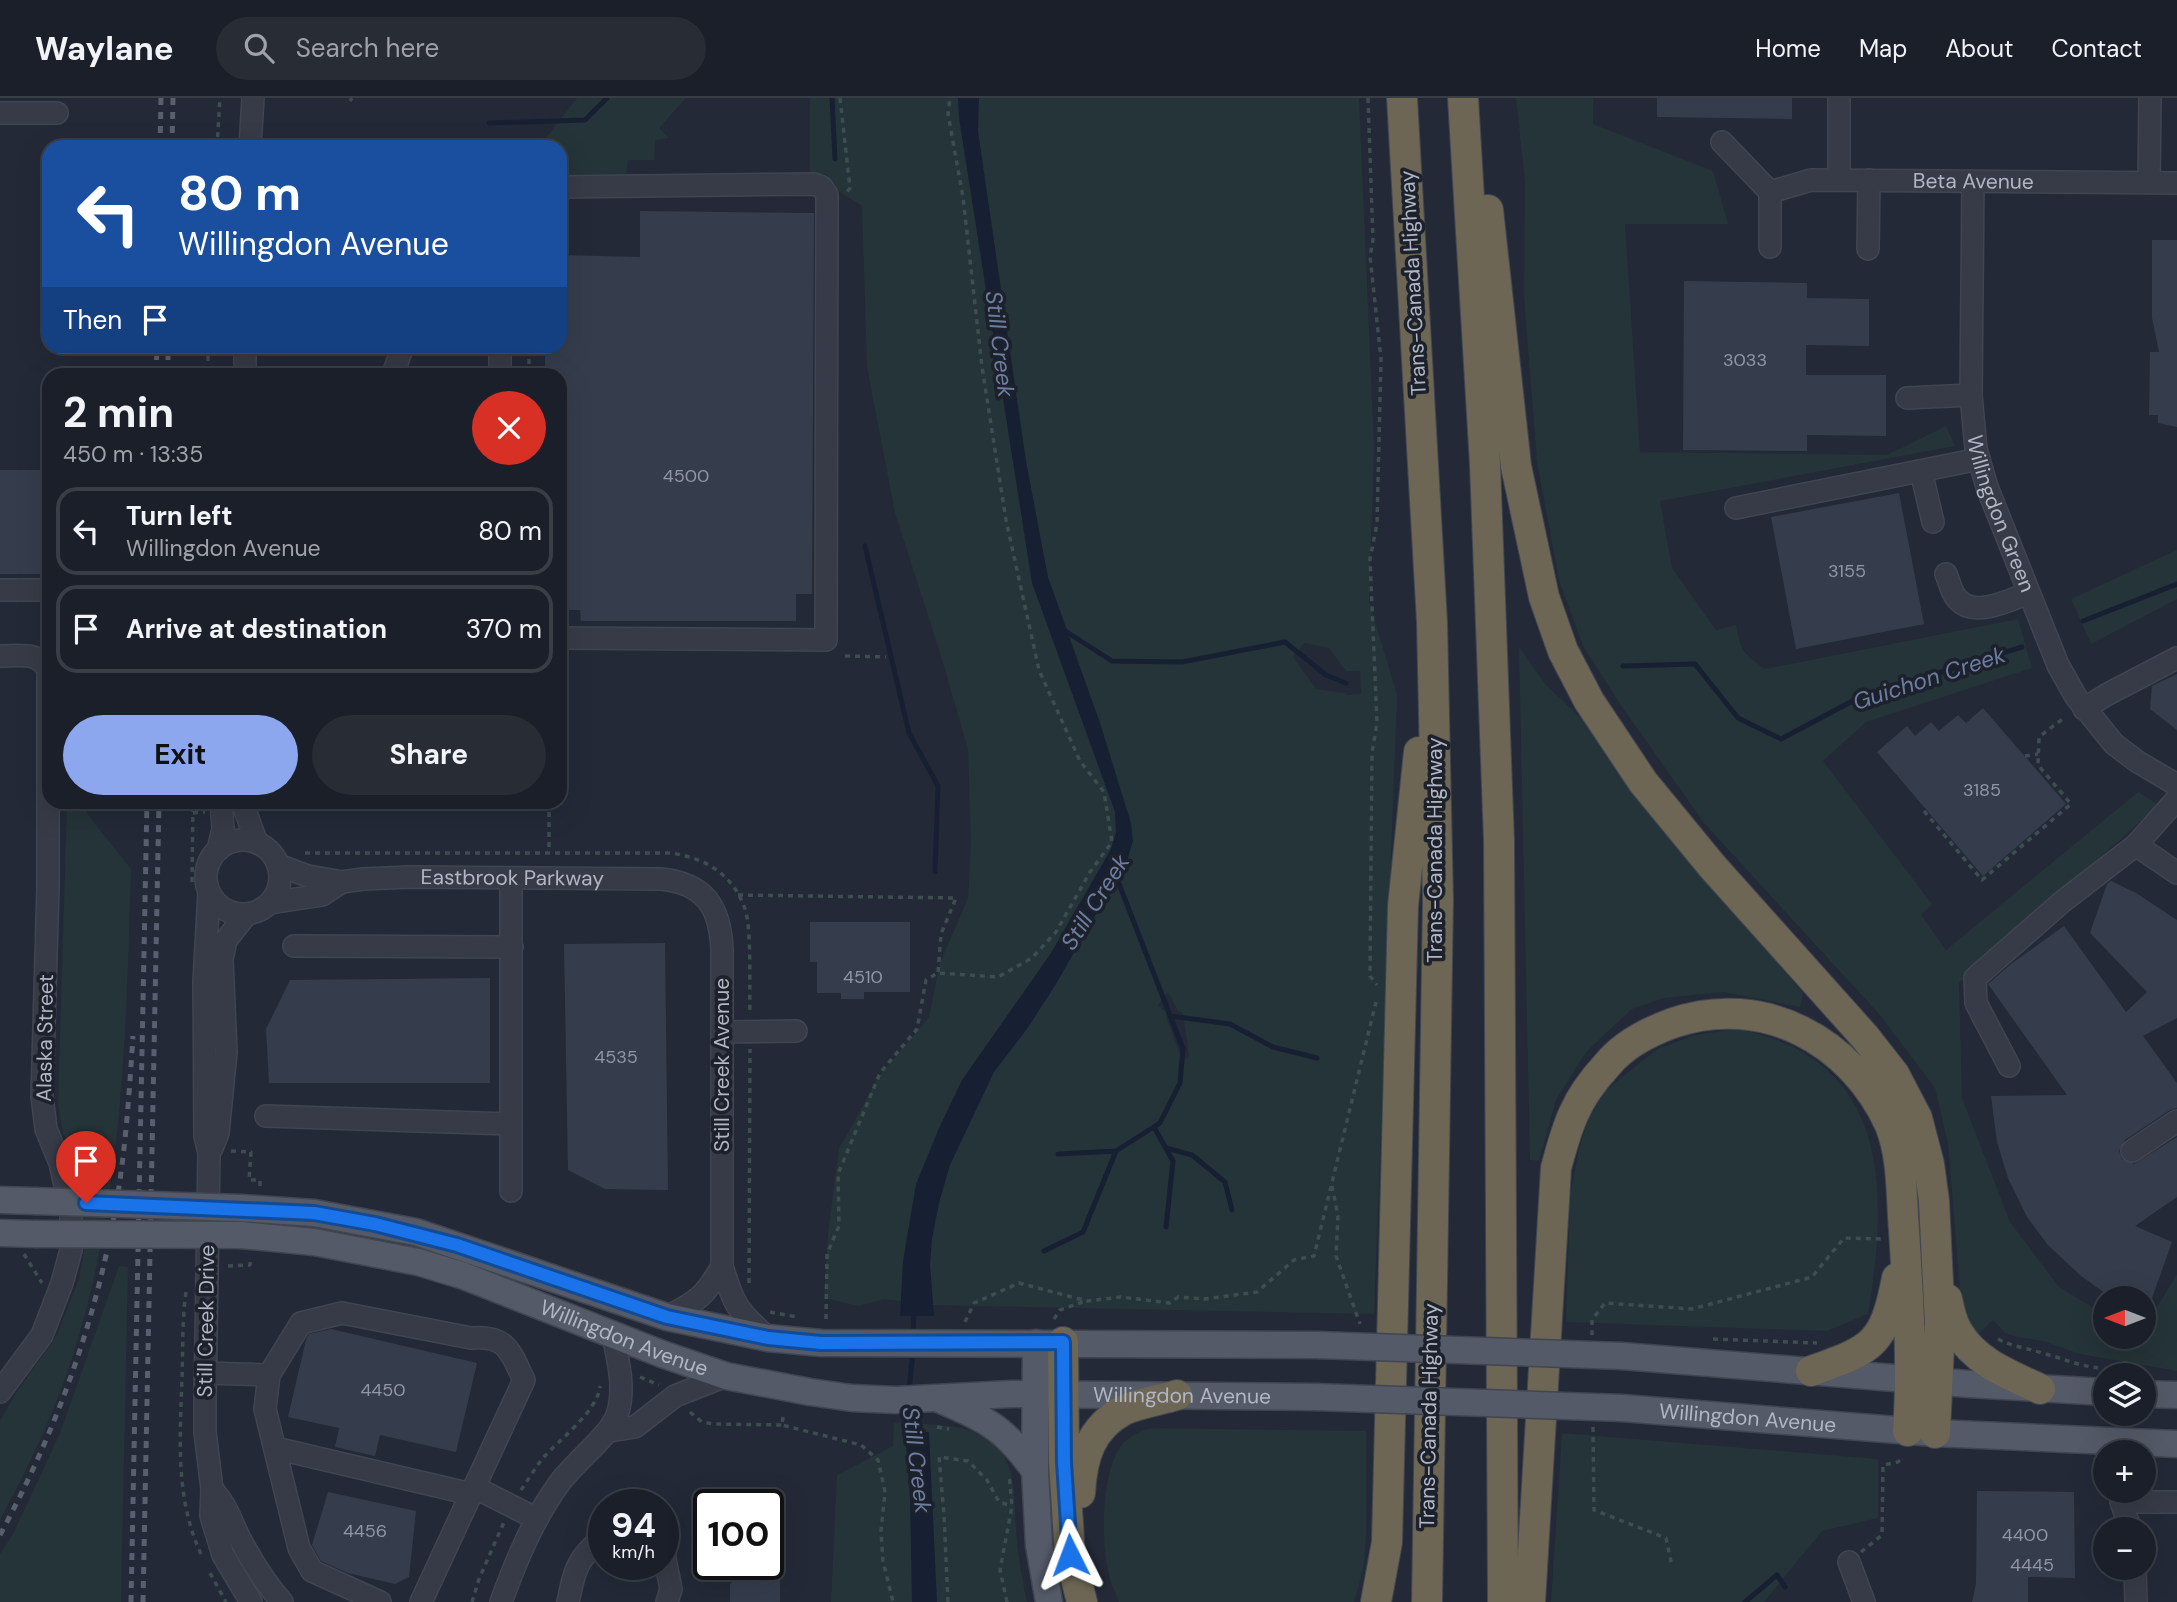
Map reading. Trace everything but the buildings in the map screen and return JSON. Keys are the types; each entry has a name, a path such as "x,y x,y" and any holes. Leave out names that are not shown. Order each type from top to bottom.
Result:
{"highway":[{"name":"Trans-Canada Highway","path":"1402,98 1432,622 1438,900 1427,1602"},
{"path":"1463,98 1485,464 1499,841 1503,1602"},
{"path":"1469,98 1491,228 1516,466 1544,597 1563,650 1588,701 1643,782 1712,866 1865,1037 1894,1074 1917,1118 1929,1164 1940,1324 1925,1380 1915,1441"},
{"path":"1376,1602 1387,1542 1403,906 1432,622"},
{"path":"1530,1602 1556,1168 1574,1111 1608,1063 1644,1034 1692,1017 1747,1013 1802,1030 1837,1052 1867,1084 1891,1127 1900,1167 1904,1239 1925,1380"},
{"path":"1811,1371 1850,1357 1873,1342 1883,1329 1890,1312 1904,1239"},
{"path":"1936,1249 1947,1302 1957,1331 1986,1362 2040,1388"},
{"path":"1050,1336 1065,1395 1064,1462 1070,1555 1082,1602"},
{"path":"1070,1555 1079,1507 1082,1463 1099,1430 1124,1410 1177,1395"}],"main road":[{"name":"Willingdon Avenue","path":"0,1200 314,1213 416,1233 457,1245 667,1317 768,1338 821,1343 938,1343 1050,1336 1622,1356 2093,1391"},
{"name":"Willingdon Avenue","path":"0,1233 29,1243 246,1245 314,1242 418,1262 464,1276 726,1376 852,1398 895,1400 1035,1394 1316,1397 1622,1408 1915,1441 2177,1444"},
{"path":"1049,1602 1039,1545 1035,1394 1050,1336"},
{"path":"2156,1389 2177,1395"},
{"path":"937,1399 990,1422 1021,1450 1035,1471"}],"street":[{"path":"250,140 253,98"},
{"path":"1839,98 1839,180"},
{"path":"2149,182 2150,98"},
{"path":"0,113 57,113"},
{"path":"1722,142 1770,192 1770,247"},
{"name":"Beta Avenue","path":"1770,192 1811,180 2177,183"},
{"path":"1868,249 1869,180"},
{"name":"Willingdon Green","path":"1973,182 1970,396 1979,459 1994,507 2058,665 2084,709 2103,733 2126,754 2177,785"},
{"path":"567,187 814,184 822,187 827,200 827,640 567,638"},
{"path":"1907,398 1970,396"},
{"path":"1736,508 1979,459"},
{"path":"1921,471 1933,522"},
{"path":"1946,574 1955,597 1971,607 1993,607 2028,593"},
{"path":"0,590 42,590"},
{"name":"Alaska Street","path":"0,656 37,657 42,661"},
{"path":"2084,709 2177,658"},
{"path":"2009,1066 1976,1003 1975,978 2062,902 2136,845 2177,799"},
{"name":"Alaska Street","path":"0,1392 42,1335 62,1283 71,1250 71,1212 60,1163 43,1116 48,809"},
{"name":"Still Creek Drive","path":"216,1152 205,1136 204,982 209,892 206,874 208,865 218,850 223,829 222,809"},
{"path":"245,809 257,843"},
{"path":"218,850 236,841 257,843 270,852 278,865 280,886 270,904"},
{"path":"2136,845 2177,873"},
{"name":"Eastbrook Parkway","path":"278,865 308,876 342,883"},
{"path":"511,878 512,1191"},
{"name":"Eastbrook Parkway","path":"270,904 322,895 342,883 363,879 660,879 681,882"},
{"name":"Still Creek Avenue","path":"681,882 705,897 720,925 723,1032 722,1266 733,1300 742,1315 768,1338"},
{"path":"209,892 227,911 246,915"},
{"name":"Still Creek Drive","path":"242,1600 223,1555 211,1516 212,1489 205,1432 205,1373 216,1152 226,1052 222,959 226,940 246,915 259,912 270,904"},
{"path":"294,946 512,947"},
{"path":"723,1032 796,1031"},
{"path":"266,1116 512,1124"},
{"path":"2132,1151 2177,1121"},
{"path":"667,1317 697,1301 710,1287 722,1266"},
{"path":"380,1602 312,1571 299,1548 265,1409 268,1375 301,1323 342,1313 471,1338 499,1340 509,1348 524,1380 421,1602"},
{"path":"501,1602 537,1519 558,1485 579,1459 609,1431 617,1413 622,1392 613,1335"},
{"path":"205,1373 268,1375"},
{"path":"609,1431 635,1427 675,1396 726,1376"},
{"path":"275,1448 472,1490 537,1519"},
{"name":"Still Creek Drive","path":"212,1489 228,1508 252,1562 282,1602"},
{"path":"2126,1517 2121,1502 2177,1502"},
{"path":"569,1602 578,1565 588,1550"},
{"path":"1849,1562 1864,1602"},
{"path":"667,1602 671,1589 669,1580"},
{"path":"2135,1580 2136,1602"}],"path":[{"path":"217,140 220,98"},
{"path":"827,200 841,200 850,188 840,98"},
{"path":"817,1319 826,1319 827,1254 839,1226 838,1174 880,1073 917,1029 926,979 938,973 998,977 1032,958 1056,932 1090,872 1112,842 1104,792 1080,761 1039,670 1006,520 982,366 963,197 948,114 950,98"},
{"path":"1368,98 1373,240 1370,256 1381,359 1377,524 1370,559 1377,723 1372,753 1370,976 1379,988"},
{"path":"845,656 886,657"},
{"path":"1924,810 1982,880 2071,804 2038,765 2039,737 2064,718"},
{"path":"2025,756 2038,754"},
{"path":"549,809 549,852"},
{"path":"299,852 671,853 705,861"},
{"path":"738,895 956,898 941,934 938,973"},
{"path":"1050,1336 1060,1310 1087,1301 1121,1297 1170,1303 1178,1297 1205,1298 1257,1292 1294,1260 1314,1256 1376,1001"},
{"path":"750,1047 750,1292"},
{"path":"216,1152 250,1152 249,1180 260,1180"},
{"path":"1592,1347 1592,1320 1605,1303 1692,1309 1812,1277 1844,1238 1904,1239"},
{"path":"29,1243 44,1285"},
{"path":"228,1275 228,1264 250,1265 246,1245"},
{"path":"965,1322 974,1303 1019,1283 1087,1301"},
{"path":"765,1311 807,1318"},
{"path":"1992,1335 2013,1346 2093,1370"},
{"path":"1704,1339 1828,1343"},
{"path":"632,1374 670,1390"},
{"path":"690,1412 702,1422 782,1425 861,1445 878,1461 885,1492 881,1531 883,1561 893,1602"},
{"path":"1593,1415 1594,1510 1666,1538 1672,1566"},
{"path":"782,1425 783,1417"},
{"path":"937,1427 957,1429"},
{"path":"1849,1562 1882,1535 1883,1465 1898,1462 1915,1441"},
{"path":"948,1602 939,1457 968,1461 987,1480 999,1502 1012,1506"},
{"path":"1007,1602 1000,1570 1012,1506 1008,1467"}],"shaded area":[{"path":"577,98 686,98 659,128 669,138 655,140 654,160 628,160 626,175 567,176 567,140 544,140"},
{"path":"810,98 1359,98 1374,448 1369,601 1397,695 1374,1314 932,1305 884,1299 859,1306 824,1298 828,1233 839,1149 879,1076 929,1017 940,963 968,898 971,845 968,749 895,513 867,367 862,206 837,190 827,175 810,171","holes":["1304,643 1329,648 1346,671 1360,671 1361,694 1347,695 1316,689 1293,657","1168,992 1178,1011 1183,1013 1189,1056 1187,1059 1181,1057 1166,1012 1158,1005"]},
{"path":"1516,98 1593,98 1593,124 1713,171 1728,224 1625,224 1640,452 1887,455 1946,426 1955,446 1660,501 1672,568 1716,630 1736,625 1744,651 1765,669 2018,619 2032,668 1866,722 1823,761 1932,904 1921,915 1946,950 2138,792 2159,805 1959,983 1962,1098 2010,1222 2059,1287 2093,1308 2093,1349 2156,1349 2156,1309 2177,1274 2177,1371 2156,1367 2156,1363 2131,1363 2080,1354 2043,1341 2017,1337 2005,1333 1993,1320 1978,1334 1964,1316 1961,1303 1948,1143 1935,1088 1880,1015 1704,823 1622,707 1583,646 1559,580 1537,462 1524,297 1525,181"},
{"path":"2177,550 2177,599 2091,644 2071,599"},
{"path":"1519,647 1546,685 1580,717 1636,795 1803,993 1800,1007 1723,992 1664,998 1632,1009 1586,1052 1556,1100 1539,1161 1530,1160"},
{"path":"67,809 86,809 88,815 131,869 124,1051 112,1172 91,1291 75,1349 42,1436 0,1520 0,1421 16,1393 57,1335 79,1279 84,1250 82,1180 77,1160 63,1134 58,1106"},
{"path":"1736,1029 1787,1044 1825,1068 1851,1098 1868,1135 1876,1176 1878,1220 1868,1314 1827,1331 1566,1322 1570,1196 1579,1148 1589,1118 1605,1091 1657,1049 1695,1035"},
{"path":"119,1266 128,1267 121,1602 0,1602 0,1554 13,1534 60,1433"},
{"path":"894,1423 935,1424 964,1429 988,1439 998,1448 1006,1459 1013,1485 1017,1547 1027,1602 831,1602 837,1475 893,1446"},
{"path":"1152,1428 1366,1431 1364,1566 1354,1602 1119,1602 1110,1579 1104,1542 1110,1470 1123,1443"},
{"path":"1562,1433 1878,1459 1878,1518 1822,1531 1764,1602 1551,1602"}],"water":[{"path":"958,98 979,98 978,131 1026,461 1048,577 1100,723 1131,823 1133,841 1128,858 1056,984 1027,1029 994,1072 950,1165 932,1239 930,1265 934,1316 900,1316 903,1261 916,1184 939,1128 962,1080 1051,953 1111,849 1116,832 1115,812 1032,583"},
{"path":"905,1431 929,1432 937,1602 912,1602 910,1497"}],"waterway":[{"path":"489,123 585,120 607,98"},
{"path":"832,98 835,159"},
{"path":"865,546 909,733 938,786 935,872"},
{"name":"Guichon Creek","path":"2083,621 2177,584"},
{"name":"Guichon Creek","path":"1062,629 1112,661 1182,662 1285,642 1326,675 1346,683"},
{"name":"Guichon Creek","path":"1623,666 1695,664 1738,718 1781,739 1860,697 2022,647"},
{"path":"1044,1251 1083,1232 1116,1151 1160,1123 1180,1083 1183,1049 1116,876"},
{"path":"1171,1016 1230,1024 1273,1047 1317,1058"},
{"path":"1154,1127 1173,1161 1166,1227"},
{"path":"1166,1148 1192,1155 1225,1182 1232,1210"},
{"path":"1058,1154 1116,1151"},
{"name":"Still Creek","path":"913,1335 914,1309"},
{"name":"Still Creek","path":"909,1390 913,1351"},
{"name":"Still Creek","path":"908,1407 913,1435"},
{"path":"1745,1602 1777,1575 1785,1587"}],"railway":[{"path":"160,140 161,98"},
{"path":"172,140 173,98"},
{"path":"156,368 157,354"},
{"path":"168,354 168,368"},
{"path":"131,1602 147,809"},
{"path":"143,1602 159,809"},
{"path":"0,1535 54,1421 82,1342 105,1262 121,1175 133,1036"}],"route":[{"path":"86,1203 261,1209 314,1213 375,1224 457,1245 667,1317 768,1338 821,1343 1063,1342 1064,1462 1070,1555"}]}
